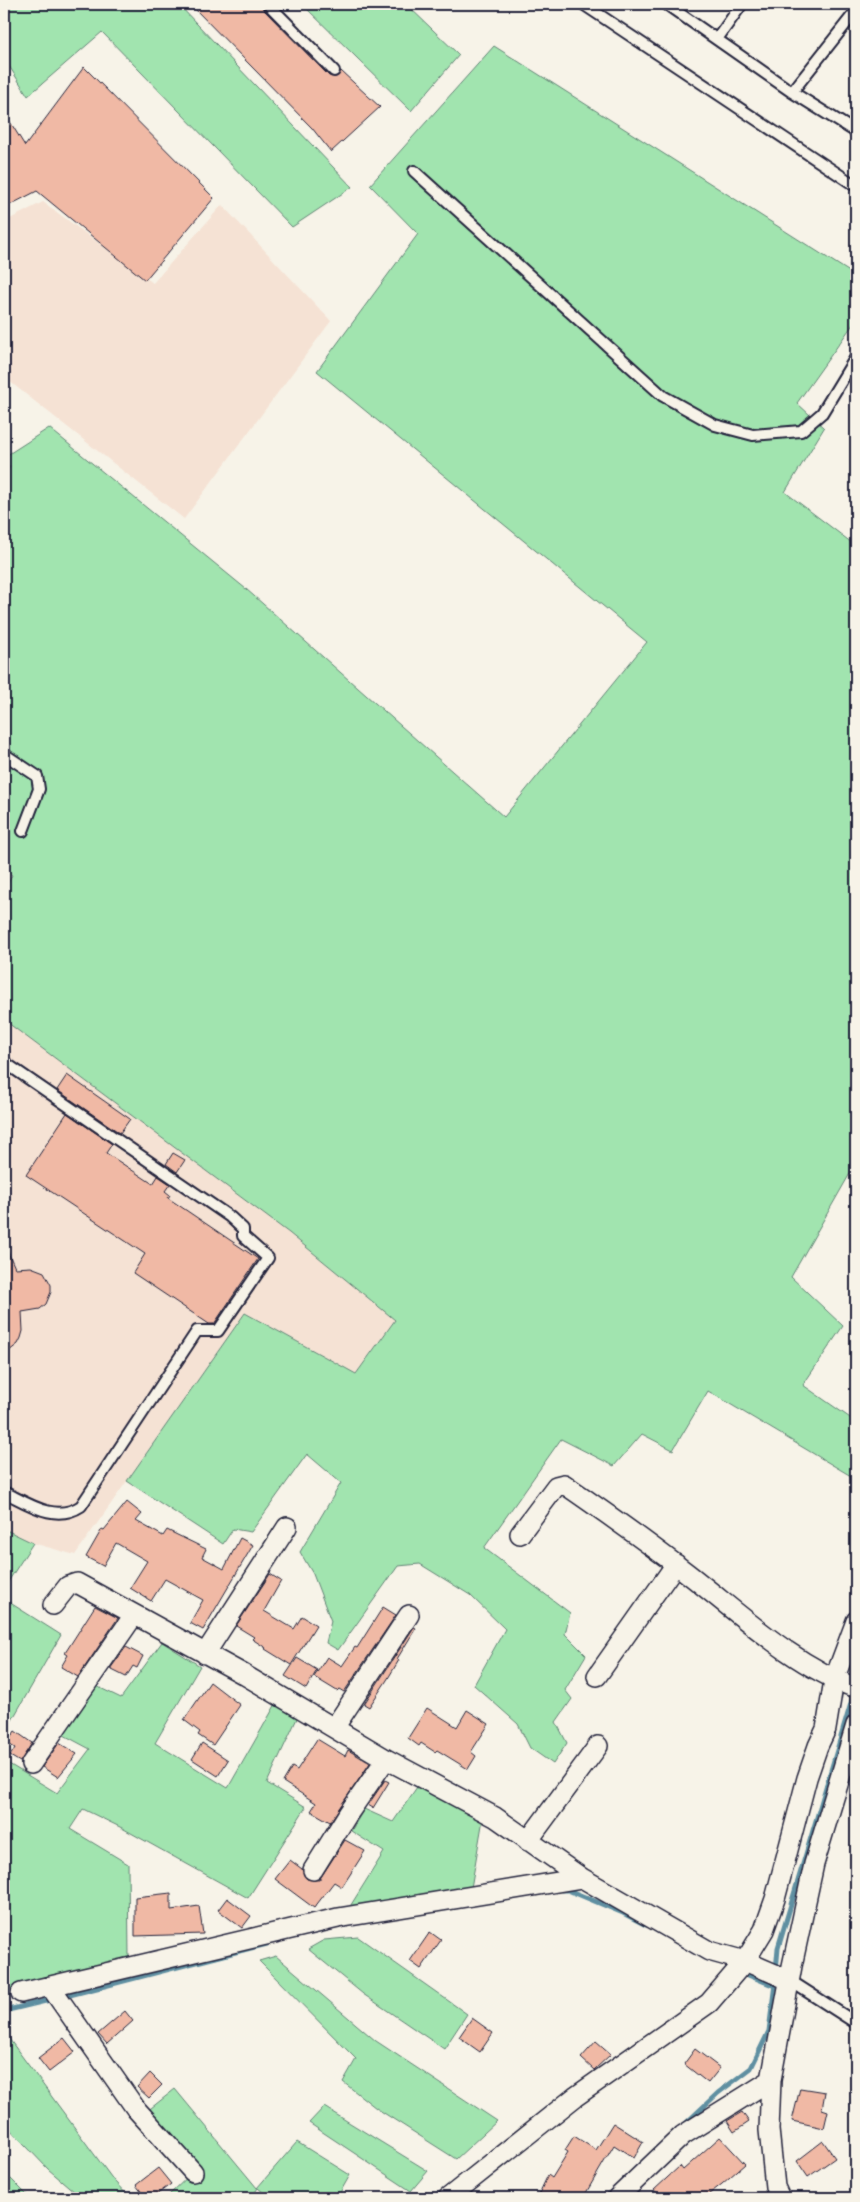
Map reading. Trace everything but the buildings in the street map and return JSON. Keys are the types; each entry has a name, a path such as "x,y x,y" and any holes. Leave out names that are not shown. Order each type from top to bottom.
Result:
{"street":[{"path":"520,1534 556,1486 564,1484 676,1564 757,1628 820,1673 856,1688"},
{"path":"205,1654 287,1527"},
{"path":"597,1676 676,1564"},
{"path":"53,1604 68,1586 77,1584 205,1654 386,1759 494,1817 582,1878 709,1952 748,1963 784,1977"},
{"path":"334,1728 409,1614"},
{"path":"31,1764 134,1615"},
{"path":"448,2198 575,2097 700,2010 748,1963 764,1930 775,1899 807,1778 826,1729 836,1681 856,1621"},
{"path":"780,2198 775,2187 769,2130 771,2080 784,1977 814,1864 856,1725"},
{"path":"528,1840 598,1746"},
{"path":"313,1870 348,1814 386,1759"},
{"path":"21,1993 338,1918 582,1878"},
{"path":"50,1986 136,2109 193,2172"},
{"path":"617,2198 684,2135 771,2080"}],"lane":[{"path":"268,4 334,71"},
{"path":"583,4 856,186"},
{"path":"666,4 792,92 856,132"},
{"path":"717,39 742,4"},
{"path":"792,92 856,11"},
{"path":"414,171 663,396 715,425 753,435 801,431 822,413 856,357"},
{"path":"4,754 37,776 40,789 23,831"},
{"path":"4,1062 230,1217 243,1229 243,1236 268,1258 218,1331 198,1331 81,1506 70,1513 58,1514 46,1511 4,1492"},
{"path":"784,1977 856,2023"}],"shaded area":[{"path":"43,202 153,283 222,205 331,321 184,519 4,377 4,222"},
{"path":"4,1020 289,1233 395,1320 356,1374 245,1313 75,1555 33,1543 4,1529"}],"green space":[{"path":"4,4 178,4 352,187 292,227 102,32 28,96 4,58"},
{"path":"302,4 406,4 459,55 411,111"},
{"path":"494,46 856,276 856,320 797,403 824,428 785,492 856,546 856,1163 791,1277 843,1326 803,1385 856,1422 856,1479 708,1391 673,1450 642,1434 614,1466 561,1439 484,1548 570,1613 565,1634 586,1655 565,1690 572,1699 556,1722 567,1743 553,1764 530,1748 518,1724 474,1685 505,1629 470,1595 420,1564 398,1566 338,1650 326,1643 331,1621 313,1574 300,1552 341,1483 307,1454 251,1532 233,1529 223,1544 127,1481 245,1313 356,1374 395,1320 289,1233 4,1020 4,892 12,875 4,870 4,476 10,467 4,457 49,428 246,589 504,817 647,642 317,371 418,234 370,185"},
{"path":"4,1529 33,1543 4,1588"},
{"path":"4,1599 61,1635 4,1734"},
{"path":"162,1642 200,1666 155,1743 228,1788 277,1702 299,1714 267,1783 306,1807 248,1898 122,1828 83,1809 70,1829 128,1864 129,1958 4,1996 4,1761 57,1793 90,1749 60,1733 94,1685 121,1698"},
{"path":"422,1786 483,1819 471,1888 349,1908 384,1852 351,1831 364,1809 393,1822 417,1787"},
{"path":"358,1937 467,2014 444,2049 363,1994 308,1949 324,1940"},
{"path":"276,1956 376,2041 497,2121 456,2159 376,2108 343,2082 356,2059 259,1961"},
{"path":"4,2032 114,2181 130,2198 82,2198 48,2169 4,2123"},
{"path":"175,2089 257,2188 297,2142 350,2175 337,2198 270,2198 258,2188 251,2198 166,2198 199,2166 146,2112"},
{"path":"324,2107 428,2171 411,2191 309,2123"},
{"path":"4,2172 30,2198 4,2198"}],"waterway":[{"path":"776,1971 778,1948 855,1690"},
{"path":"562,1890 568,1890 623,1913 646,1925"},
{"path":"62,1997 267,1944"},
{"path":"741,1972 775,1986"},
{"path":"684,2125 718,2093 751,2068 769,2031 775,1984"},
{"path":"4,2011 54,1999"}]}
